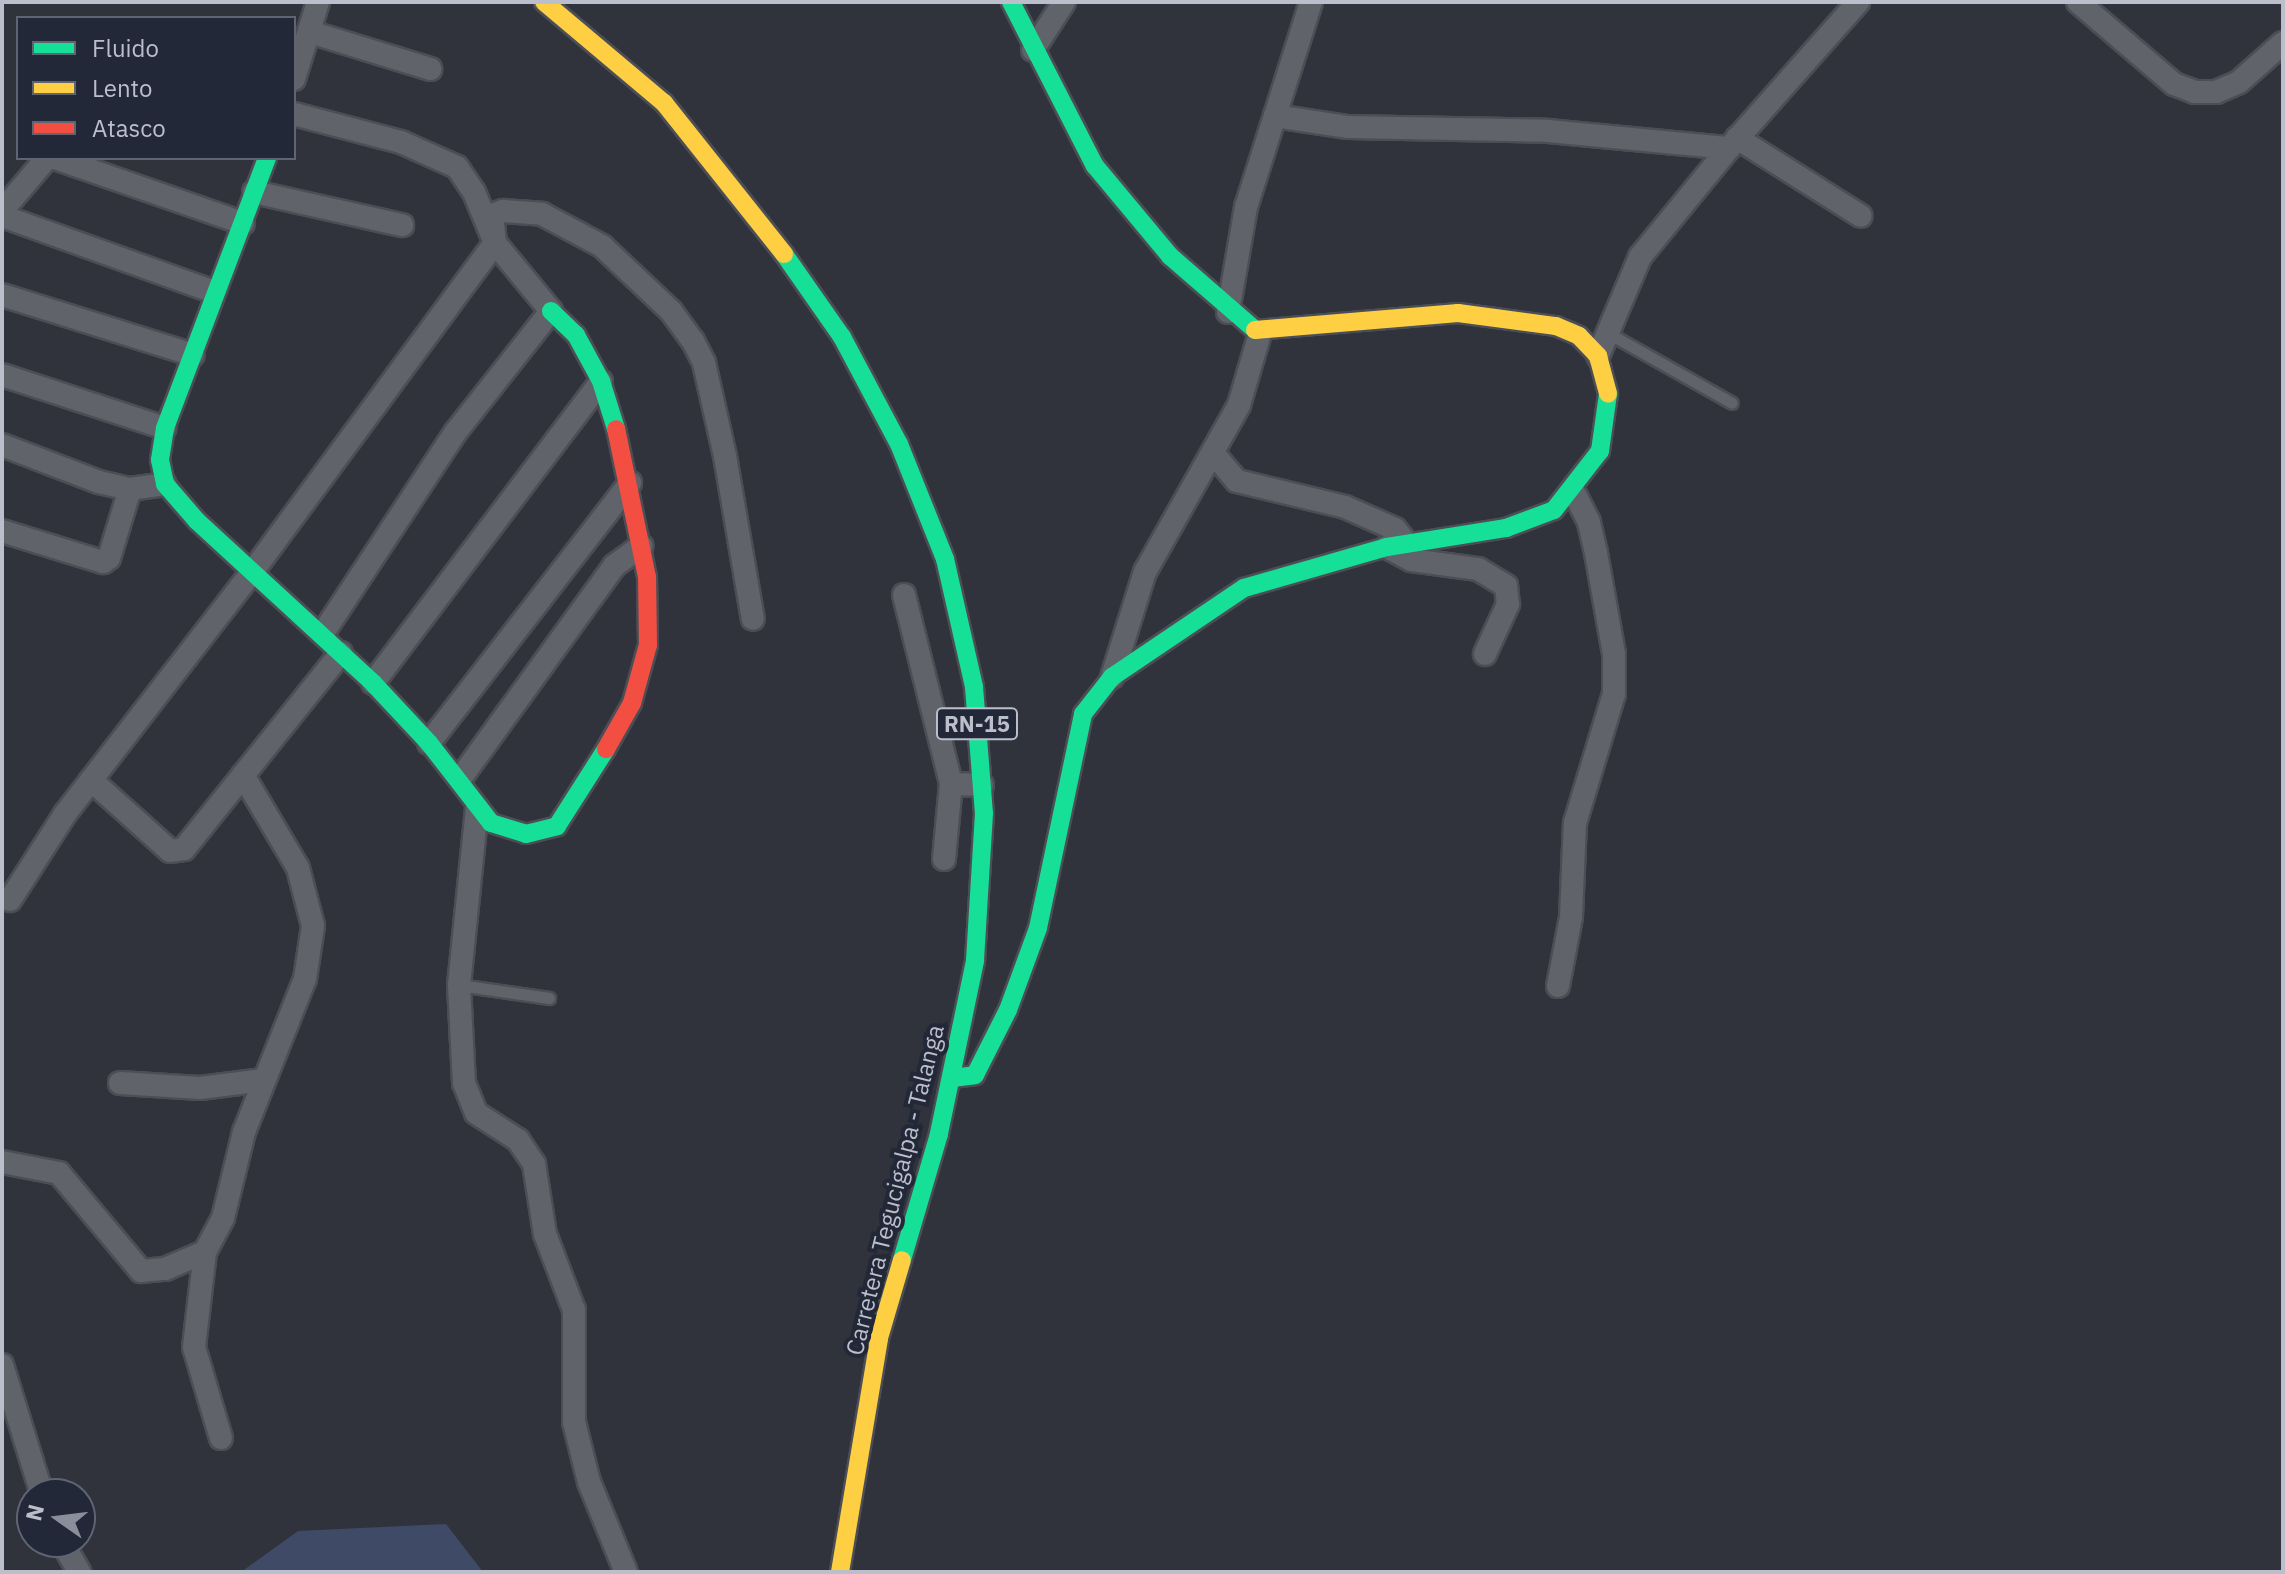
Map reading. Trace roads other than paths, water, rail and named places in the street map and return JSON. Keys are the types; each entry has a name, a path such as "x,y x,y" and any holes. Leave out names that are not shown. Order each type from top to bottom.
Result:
{"street":[{"path":"296,73 318,2"},
{"name":"Carretera Tegucigalpa - Talanga","path":"544,2 664,103 758,217 842,337 899,444 945,559 974,687 982,785 975,961 952,1078 879,1338 840,1572"},
{"path":"952,1078 975,1075 1008,1010 1038,928 1083,714 1112,677 1235,592 1397,546 1531,521 1554,510 1590,469 1607,432 1610,401 1598,356 1579,336 1556,326 1458,313 1260,333 1228,312 1170,256 1106,181 1033,50 1011,2"},
{"path":"1033,50 1064,2"},
{"path":"1228,312 1234,256 1311,2"},
{"path":"1598,356 1640,257 1733,143 1858,2"},
{"path":"2078,2 2174,84 2195,92 2216,92 2239,82 2283,43"},
{"path":"310,32 430,69"},
{"path":"266,160 165,428 160,460 165,484 197,521 323,633 373,683 460,779 477,808 491,823 526,834 557,826 576,802 623,720 641,678 650,604 630,483 601,381 576,335 551,311 495,243 474,192 457,167 401,142 296,115"},
{"path":"1275,116 1348,127 1548,131 1733,143 1861,216"},
{"path":"45,160 2,213 214,292"},
{"path":"61,160 243,223"},
{"path":"254,192 402,225"},
{"path":"10,900 28,864 253,571 495,243 492,215 503,211 542,214 567,224 641,281 693,341 704,363 725,456 753,619"},
{"path":"2,295 193,355"},
{"path":"323,633 455,433 551,311"},
{"path":"1112,677 1145,572 1177,508 1214,454 1250,376 1260,333"},
{"path":"2,375 165,428"},
{"path":"373,683 601,381"},
{"path":"2,445 130,489 165,484"},
{"path":"1214,454 1237,481 1345,507 1395,529 1397,546 1411,560 1478,569 1506,586 1508,604 1485,654"},
{"path":"429,743 630,483"},
{"path":"2,531 103,562 109,558 130,489"},
{"path":"1558,986 1571,917 1575,823 1614,694 1614,654 1596,553 1589,522 1573,490"},
{"path":"460,779 614,566 642,546"},
{"path":"904,595 951,784 944,859"},
{"path":"91,780 170,851 184,849 341,653"},
{"path":"221,1438 194,1347 205,1252 223,1218 263,1080 305,979 313,926 298,868 243,775"},
{"path":"951,784 982,785"},
{"path":"477,808 459,985 460,1053 469,1099 489,1124 518,1140 534,1164 545,1234 574,1310 574,1422 589,1482 626,1572"},
{"path":"120,1083 224,1088 263,1080"},
{"path":"2,1162 59,1173 141,1271 165,1269 205,1252"},
{"path":"2,1365 37,1478"}],"lane":[{"path":"1608,333 1732,403"},
{"path":"459,985 549,998"}],"water":[{"path":"446,1524 483,1572 241,1572 298,1531"}]}
